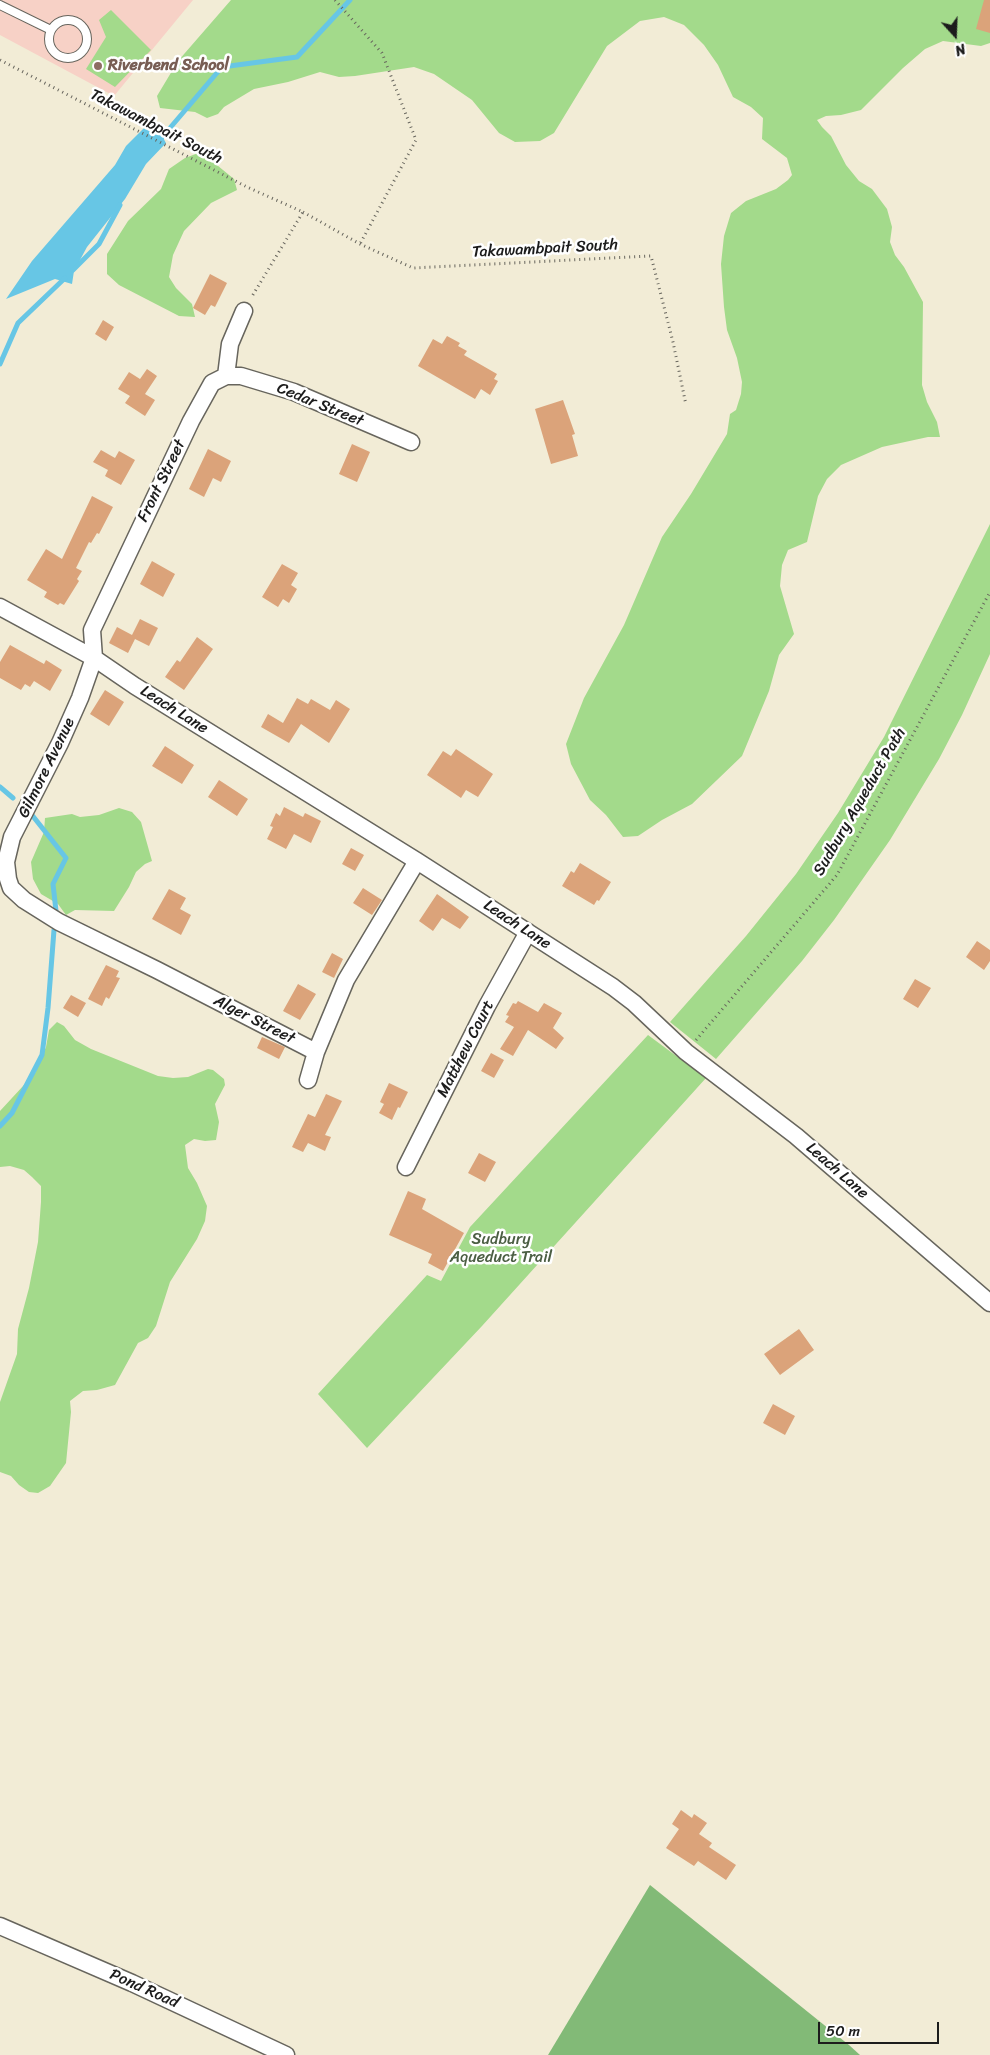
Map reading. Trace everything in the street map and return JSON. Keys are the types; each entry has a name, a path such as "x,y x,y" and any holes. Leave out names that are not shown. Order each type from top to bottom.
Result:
{"street":[{"path":"226,376 230,344 244,311"},
{"name":"Cedar Street","path":"226,376 241,376 294,392 411,442"},
{"name":"Front Street","path":"94,658 92,630 122,563 212,383 226,376"},
{"name":"Leach Lane","path":"0,607 94,658 135,686 417,861 625,996 686,1052 796,1136 990,1303"},
{"name":"Gilmore Avenue","path":"8,879 6,862 12,837 60,743 80,698 94,658"},
{"path":"308,1080 316,1052 346,980 417,861"},
{"name":"Alger Street","path":"8,879 11,888 24,900 59,922 158,970 316,1052"},
{"name":"Matthew Court","path":"406,1167 487,1006 528,932"},
{"name":"Pond Road","path":"0,1926 141,1987 286,2055"}],"lane":[{"path":"0,5 51,30"},
{"path":"63,20 71,20 78,23 84,28 87,36 83,51 69,58 54,52 49,38 51,30 63,20"}],"path":[{"path":"335,0 382,53 416,140 360,244"},
{"name":"Takawambpait South","path":"0,60 211,170 303,212 360,244 413,268 651,256 673,342 686,405"},
{"path":"244,311 303,212"},
{"name":"Sudbury Aqueduct Path","path":"686,1052 837,875 990,592"}],"shaded area":[{"name":"Riverbend School","path":"0,0 193,0 114,96 0,35"}],"green space":[{"path":"231,0 990,0 990,43 981,46 943,41 925,49 861,110 841,115 826,116 817,120 831,136 846,165 859,181 872,189 887,209 892,227 890,242 895,255 904,267 923,302 922,385 927,402 937,422 940,437 928,437 882,447 841,465 827,479 818,496 807,542 788,550 782,565 780,586 794,634 779,655 769,691 742,756 692,804 662,820 638,836 623,837 606,815 590,800 571,764 566,744 584,698 624,625 662,537 691,494 727,434 730,414 736,410 741,394 742,382 737,358 727,330 724,307 721,264 724,236 731,213 746,201 776,189 788,180 792,175 787,158 762,139 763,118 751,107 733,97 718,65 704,45 684,25 664,17 640,21 607,46 554,133 540,141 515,142 499,133 472,100 434,74 414,67 339,77 320,72 288,82 254,89 224,107 218,114 207,118 195,112 160,108 157,96 178,61"},
{"path":"111,10 151,50 115,87 86,69 106,37 99,20"},
{"path":"201,152 234,179 237,190 211,203 184,231 173,255 169,277 176,288 192,304 195,317 179,316 119,285 107,274 107,254 128,221 161,189 169,169 185,158"},
{"path":"990,524 990,654 962,715 939,759 890,840 834,920 802,961 716,1059 670,1022 746,936 796,874 838,813 884,737"},
{"path":"119,808 132,812 141,822 152,861 136,872 114,911 75,910 66,915 58,904 41,894 33,879 31,862 44,832 45,818 72,814 80,817 99,815"},
{"path":"57,1022 64,1026 75,1040 91,1049 158,1076 188,1077 208,1069 213,1070 224,1079 225,1085 215,1104 219,1122 216,1140 194,1139 185,1145 188,1168 207,1206 205,1221 197,1239 170,1282 156,1326 148,1338 138,1343 115,1385 97,1390 83,1391 70,1401 71,1412 66,1463 50,1486 38,1493 29,1492 11,1476 0,1472 0,1402 17,1354 18,1329 29,1288 38,1242 41,1186 24,1170 10,1166 0,1167 0,1111 35,1073 46,1047 49,1030"},
{"name":"Sudbury Aqueduct Trail","path":"648,1035 706,1078 482,1326 367,1448 318,1394 427,1275 441,1281 470,1227"},
{"path":"650,1885 849,2045 860,2055 548,2055"}],"water":[{"path":"145,127 158,129 166,143 146,164 125,199 87,247 74,271 72,284 55,279 6,299 32,261 115,165 126,146"}],"building":[{"path":"984,0 990,0 990,33 976,29"},
{"path":"210,274 227,283 215,307 211,305 205,315 193,308"},
{"path":"103,320 114,327 106,341 95,334"},
{"path":"447,336 460,343 458,346 467,351 464,355 497,374 494,379 498,381 490,395 481,389 475,399 418,366 433,339 442,344"},
{"path":"147,369 157,376 145,394 155,400 145,416 125,403 130,396 118,389 129,372 140,379"},
{"path":"563,400 575,434 572,435 578,456 551,464 535,409"},
{"path":"352,444 370,452 357,482 339,474"},
{"path":"208,449 231,461 221,482 213,478 204,497 189,489"},
{"path":"101,450 115,458 119,451 135,460 121,485 105,476 108,470 93,462"},
{"path":"92,496 113,507 99,534 97,533 91,543 89,542 76,568 82,571 77,579 79,581 64,605 60,603 58,605 44,597 47,592 27,580 46,549 62,559"},
{"path":"152,561 175,574 163,597 140,584"},
{"path":"282,564 298,573 291,585 297,589 289,603 283,599 278,607 262,597"},
{"path":"140,619 158,628 149,646 135,639 128,653 109,643 117,627 132,635"},
{"path":"197,637 213,649 184,690 165,677 177,660 180,662"},
{"path":"10,645 44,664 46,660 62,670 50,691 34,681 30,687 25,684 21,690 0,678 0,662"},
{"path":"105,690 124,702 109,726 90,714"},
{"path":"297,698 308,704 311,699 330,710 336,700 350,709 329,743 301,724 289,743 261,727 268,714 283,723"},
{"path":"165,746 194,765 182,784 152,766"},
{"path":"456,749 493,774 478,797 466,790 461,798 427,775 443,751 451,756"},
{"path":"219,780 248,799 237,816 208,797"},
{"path":"284,807 303,817 305,813 321,821 311,843 294,834 286,849 267,839 273,827 270,826 276,813 280,816"},
{"path":"351,848 364,855 355,871 342,864"},
{"path":"580,863 611,882 599,901 597,900 594,905 562,886 571,871 574,873"},
{"path":"363,888 382,900 372,915 353,903"},
{"path":"169,889 186,898 180,909 191,915 181,935 152,919"},
{"path":"437,894 469,917 460,929 442,918 433,931 419,921"},
{"path":"977,941 990,950 990,961 984,970 966,957"},
{"path":"332,953 343,959 334,978 322,972"},
{"path":"106,965 119,971 116,977 120,978 109,999 106,997 102,1006 88,999"},
{"path":"915,979 931,988 918,1008 903,999"},
{"path":"298,984 316,994 300,1020 283,1011"},
{"path":"71,995 86,1003 78,1017 63,1008"},
{"path":"518,1001 538,1012 544,1003 562,1013 553,1028 564,1038 556,1049 528,1030 513,1056 500,1049 514,1027 505,1022 509,1016 506,1015 513,1003 516,1004"},
{"path":"262,1037 285,1047 279,1059 257,1048"},
{"path":"491,1053 504,1060 494,1078 481,1071"},
{"path":"389,1083 408,1092 392,1120 379,1113 384,1104 380,1102"},
{"path":"326,1094 342,1101 325,1135 331,1137 325,1151 308,1143 303,1152 292,1147 308,1114 315,1117"},
{"path":"479,1153 496,1162 485,1182 468,1173"},
{"path":"408,1191 426,1199 422,1209 464,1233 443,1271 428,1263 432,1254 389,1235"},
{"path":"799,1329 814,1350 780,1375 764,1354"},
{"path":"773,1404 795,1416 785,1435 763,1423"},
{"path":"681,1810 692,1818 694,1814 707,1823 699,1834 712,1843 709,1847 736,1865 726,1880 698,1861 694,1866 666,1848 679,1829 672,1824"}],"waterway":[{"path":"158,142 222,67 297,57 350,0"},
{"path":"73,270 99,244 120,205"},
{"path":"0,364 18,323 65,278"},
{"path":"0,787 13,798"},
{"path":"32,815 66,858 53,884 56,911"},
{"path":"0,1126 12,1113 42,1055 54,930"}],"place":[{"name":"Riverbend School","path":"98,66"}]}
